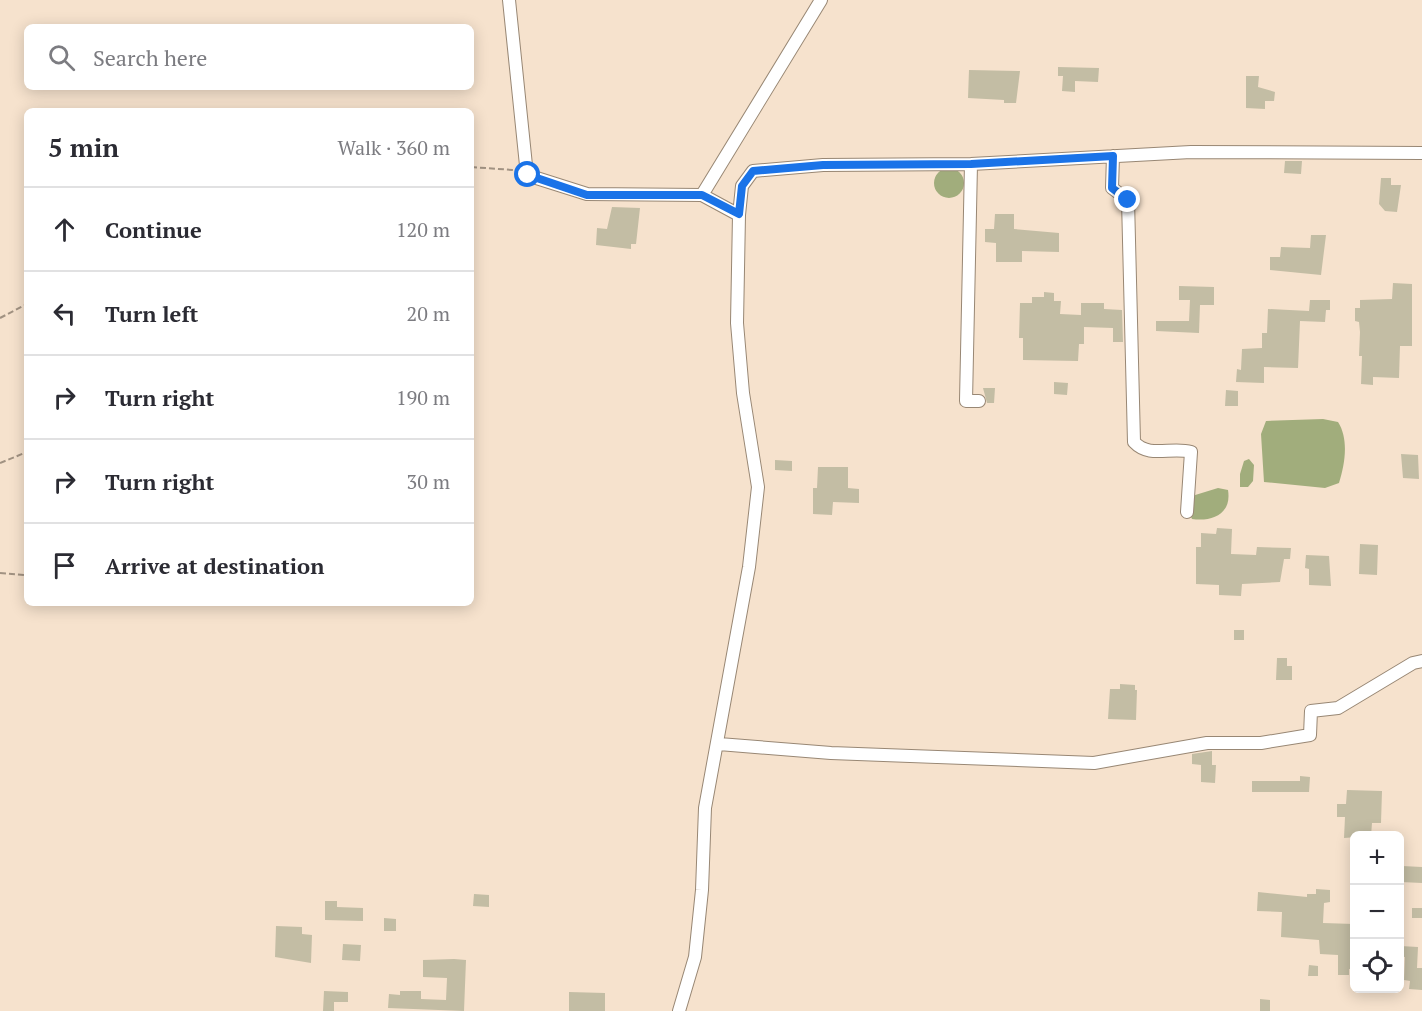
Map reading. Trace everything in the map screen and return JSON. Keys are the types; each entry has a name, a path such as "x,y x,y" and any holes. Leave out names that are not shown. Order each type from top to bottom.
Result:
{"street":[{"path":"509,0 528,175 587,195 702,195 739,214"},
{"path":"702,195 820,0"},
{"path":"679,1011 695,957 702,890 705,808 719,744 749,567 758,487 743,393 737,323 739,214 742,186 753,171 823,165 971,164 1191,152 1422,153"},
{"path":"1113,156 1112,188 1128,200 1134,442 1147,452 1178,449 1191,452 1186,512"},
{"path":"971,164 966,401 979,401"},
{"path":"719,744 831,753 1094,763 1207,743 1261,743 1310,735 1311,711 1338,708 1413,663 1422,661"}],"path":[{"path":"474,167 514,170"},
{"path":"0,318 24,306"},
{"path":"0,464 24,453"},
{"path":"0,573 24,575"}],"shaded area":[{"path":"949,168 960,172 964,183 960,194 949,198 938,194 934,183 938,172"},
{"path":"1323,419 1338,422 1344,436 1344,460 1339,483 1325,488 1264,482 1261,434 1266,421"},
{"path":"1249,459 1254,465 1253,481 1248,487 1240,487 1240,474 1244,461"},
{"path":"1218,488 1228,490 1227,505 1224,511 1207,519 1192,519 1188,510 1192,496"}],"building":[{"path":"1058,67 1099,68 1098,82 1075,81 1075,92 1062,91 1063,76 1058,76"},
{"path":"969,70 1020,71 1016,103 968,98"},
{"path":"1246,76 1259,76 1258,87 1275,92 1274,101 1265,101 1265,109 1246,108"},
{"path":"1285,161 1302,161 1301,174 1284,173"},
{"path":"1381,178 1391,178 1391,185 1401,185 1397,212 1385,211 1379,204"},
{"path":"612,207 640,208 636,244 631,244 631,249 596,245 597,228 607,229"},
{"path":"995,214 1014,214 1014,229 1059,233 1059,252 1022,251 1022,262 996,262 996,243 985,242 985,229 994,229"},
{"path":"1311,235 1326,235 1321,275 1270,270 1270,257 1280,257 1281,247 1310,248"},
{"path":"1393,283 1412,284 1412,346 1400,346 1399,378 1373,377 1373,385 1361,384 1362,356 1359,356 1360,332 1359,322 1355,321 1355,308 1360,308 1360,300 1392,299"},
{"path":"1179,286 1214,287 1214,305 1200,305 1199,333 1156,331 1156,321 1189,321 1190,300 1179,300"},
{"path":"1044,292 1054,293 1054,301 1061,301 1060,314 1081,315 1081,303 1104,303 1104,309 1122,310 1123,342 1113,342 1113,328 1084,327 1084,344 1079,344 1078,361 1023,360 1023,338 1019,338 1020,303 1032,303 1032,297 1044,297"},
{"path":"1310,300 1330,300 1330,310 1326,310 1325,322 1300,321 1298,368 1264,367 1264,383 1236,382 1237,369 1241,370 1242,349 1262,348 1262,333 1267,333 1268,309 1309,311"},
{"path":"1054,382 1068,383 1067,395 1054,394"},
{"path":"983,388 995,388 994,403 987,403"},
{"path":"1226,390 1238,391 1238,406 1225,406"},
{"path":"1401,454 1418,455 1419,479 1403,478"},
{"path":"775,460 792,461 792,471 775,470"},
{"path":"818,467 848,467 848,488 859,489 859,503 833,502 832,515 813,514 813,488 817,488"},
{"path":"1217,528 1232,529 1231,554 1256,555 1257,547 1291,548 1290,559 1284,559 1280,582 1242,584 1241,596 1219,595 1219,585 1196,584 1196,547 1201,547 1201,533 1216,534"},
{"path":"1360,544 1378,545 1377,575 1359,574"},
{"path":"1306,555 1329,556 1331,586 1309,585 1309,569 1305,568"},
{"path":"1234,630 1244,630 1244,640 1234,640"},
{"path":"1277,658 1287,658 1287,666 1292,666 1292,680 1276,680"},
{"path":"1120,684 1135,685 1135,690 1137,690 1136,720 1108,719 1110,689 1120,689"},
{"path":"1212,751 1212,765 1216,765 1215,783 1201,782 1201,765 1192,764 1192,754"},
{"path":"1300,776 1310,777 1309,792 1252,792 1252,781 1300,781"},
{"path":"1347,790 1382,791 1381,823 1372,823 1371,831 1350,831 1350,838 1344,838 1345,817 1337,817 1337,804 1346,804"},
{"path":"1404,866 1422,867 1422,883 1404,882"},
{"path":"1316,889 1330,890 1330,902 1324,903 1323,923 1350,924 1349,975 1338,975 1338,955 1320,954 1319,940 1281,937 1282,912 1257,911 1258,892 1307,897 1307,894 1316,894"},
{"path":"474,894 489,895 489,907 473,906"},
{"path":"325,901 337,901 337,907 363,908 363,921 325,920"},
{"path":"1412,908 1422,908 1422,918 1412,918"},
{"path":"384,918 396,919 396,931 384,931"},
{"path":"276,926 302,927 302,934 312,935 311,963 275,957"},
{"path":"343,944 361,945 360,961 342,960"},
{"path":"1404,946 1418,947 1417,968 1422,968 1422,990 1409,989 1410,981 1404,980"},
{"path":"423,960 466,960 464,1011 388,1008 389,994 400,995 400,991 421,991 421,999 446,1000 447,978 423,977"},
{"path":"1309,965 1318,966 1318,976 1308,976"},
{"path":"324,991 348,992 348,1002 334,1002 334,1011 323,1011"},
{"path":"569,992 605,993 605,1011 569,1011"},
{"path":"1260,999 1270,1000 1270,1011 1260,1011"}],"route":[{"path":"528,175 587,195 702,195 739,214 742,186 753,171 823,165 971,164 1113,156 1112,188 1128,200"}]}
